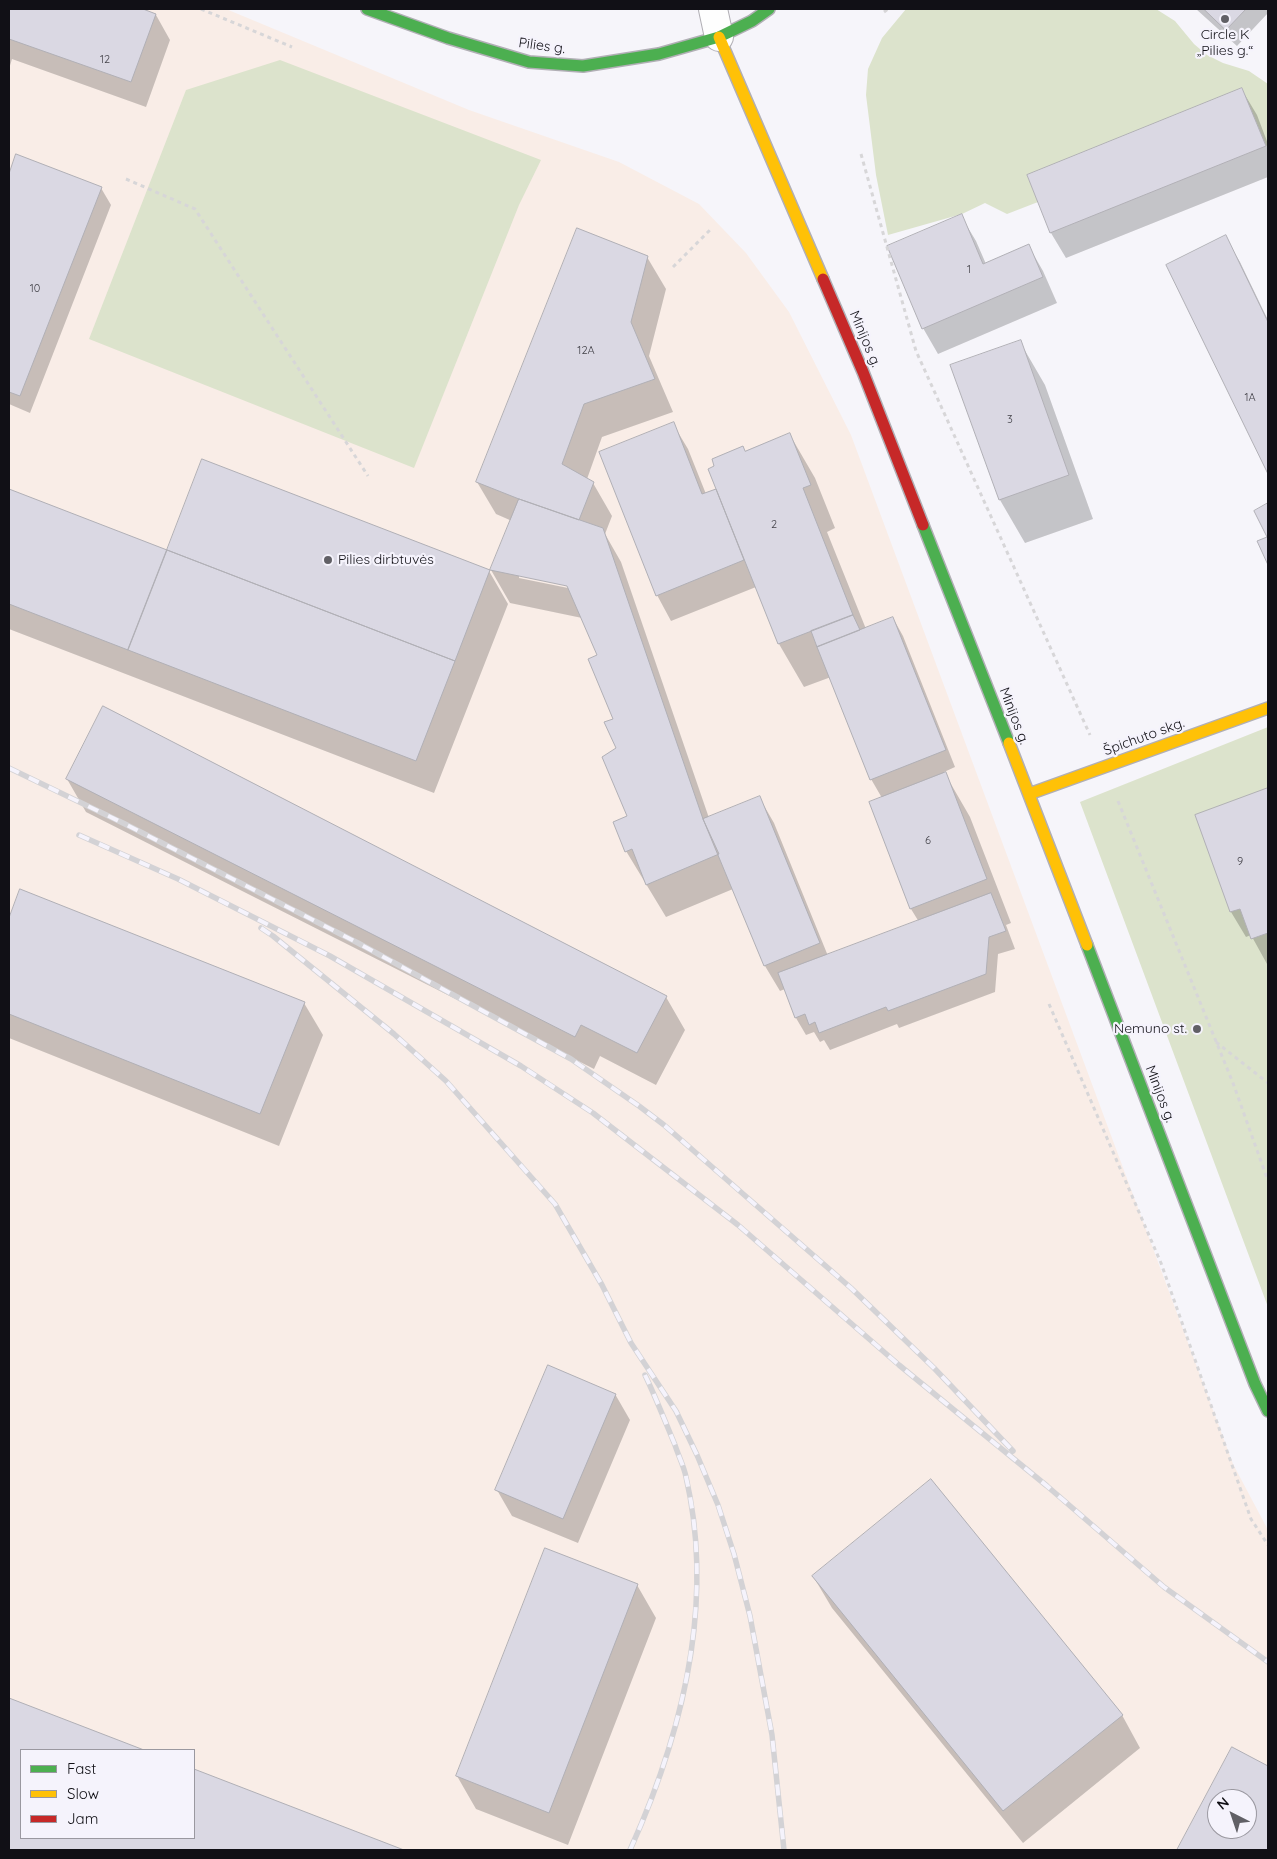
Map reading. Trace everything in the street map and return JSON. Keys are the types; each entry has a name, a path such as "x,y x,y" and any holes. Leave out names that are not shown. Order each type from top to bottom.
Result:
{"main road":[{"name":"Pilies g.","path":"367,9 448,38 529,62 583,66 659,54 719,38 752,21 769,9"},
{"name":"Minijos g.","path":"719,38 863,372 1268,1411"},
{"name":"Špichuto skg.","path":"1029,794 1268,708"}],"street":[{"path":"713,9 719,38"}],"path":[{"path":"201,9 292,47"},
{"path":"884,12 888,9"},
{"path":"862,154 916,351 1104,767 1233,1083 1268,1182"},
{"path":"126,179 194,209 368,476"},
{"path":"673,267 711,229"},
{"path":"1049,1004 1161,1263 1251,1519 1268,1545"},
{"path":"1216,1042 1268,1083"}],"shaded area":[{"path":"9,9 226,9 469,110 619,162 699,204 746,253 789,312 851,435 1233,1464 1268,1530 1268,1850 9,1850"}],"green space":[{"path":"906,9 1156,9 1175,21 1194,44 1207,55 1223,63 1249,71 1268,84 1268,145 1266,146 1242,88 1027,175 1038,202 1007,214 985,203 962,214 888,235 876,175 866,95 868,69 882,38"},
{"path":"280,60 541,160 519,205 414,468 89,339 186,90"},
{"path":"1268,727 1268,1307 1080,802"}],"building":[{"path":"9,9 143,9 156,14 131,82 9,39"},
{"name":"Circle K „Pilies g.“","path":"1204,9 1246,9 1226,30"},
{"path":"1242,88 1266,146 1050,233 1027,175"},
{"path":"16,154 102,187 20,396 9,392 9,174"},
{"path":"962,214 983,264 1029,244 1043,277 922,329 887,246"},
{"path":"577,228 648,256 631,322 655,379 584,404 562,464 594,482 579,520 476,482"},
{"path":"1226,235 1268,322 1268,474 1166,265"},
{"path":"1021,340 1069,475 999,500 950,365"},
{"path":"674,422 702,494 716,489 744,560 656,596 599,452"},
{"path":"790,433 811,485 803,488 853,615 778,644 708,469 714,466 712,459 743,446 745,451"},
{"name":"Pilies dirbtuvės","path":"202,459 490,570 455,661 167,550"},
{"path":"9,489 167,550 128,650 9,604"},
{"path":"519,499 603,528 703,819 719,854 646,885 632,849 625,852 613,822 627,816 602,757 616,748 604,722 613,719 588,659 597,655 567,586 490,570"},
{"path":"1268,503 1268,565 1257,541 1267,537 1254,511"},
{"path":"167,550 455,661 416,761 128,650"},
{"path":"853,615 860,630 817,647 811,631"},
{"path":"893,617 946,750 870,780 817,647"},
{"path":"103,706 667,996 637,1053 581,1025 575,1037 66,779"},
{"path":"946,772 987,879 910,909 869,802"},
{"path":"1268,788 1268,933 1251,939 1240,909 1230,912 1195,815"},
{"path":"760,796 820,943 764,966 703,819"},
{"path":"20,889 305,1002 260,1114 9,1014 9,918"},
{"path":"991,893 1006,931 989,937 986,974 888,1011 886,1007 819,1033 815,1022 809,1025 805,1014 795,1018 778,973"},
{"path":"548,1365 616,1394 563,1519 495,1490"},
{"path":"931,1479 1123,1715 1003,1811 812,1576"},
{"path":"545,1548 638,1584 549,1813 456,1776"},
{"path":"9,1698 141,1749 20,1749 20,1839 195,1839 195,1769 404,1850 9,1850"},
{"path":"1232,1747 1268,1766 1268,1850 1177,1850 1207,1794 1207,1839 1257,1839 1257,1789 1210,1789"}],"railway":[{"path":"9,768 125,824 358,943 571,1059 664,1125 851,1288 934,1368 1013,1451"},
{"path":"79,835 178,879 330,956 521,1066 593,1113 738,1225 899,1365 1047,1486 1164,1587 1268,1662"},
{"path":"261,928 394,1034 446,1081 555,1204 602,1285 631,1343 676,1411 718,1505 734,1554 750,1616 772,1735 784,1850"},
{"path":"630,1850 649,1806 665,1761 678,1715 688,1668 695,1620 697,1572 694,1524 685,1473 645,1375"}],"traffic: fast":[{"path":"367,9 448,38 529,62 583,66 659,54 719,37 752,21 769,9"},
{"path":"923,525 1009,743"},
{"path":"1087,945 1255,1384 1268,1411"}],"traffic: slow":[{"path":"719,37 823,279"},
{"path":"1029,794 1268,708"},
{"path":"1009,743 1087,945"}],"traffic: jam":[{"path":"823,279 863,372 923,525"}],"place":[{"name":"Circle K „Pilies g.“","path":"1225,19"},
{"name":"Pilies dirbtuvės","path":"328,560"},
{"name":"Nemuno st.","path":"1197,1029"}]}
